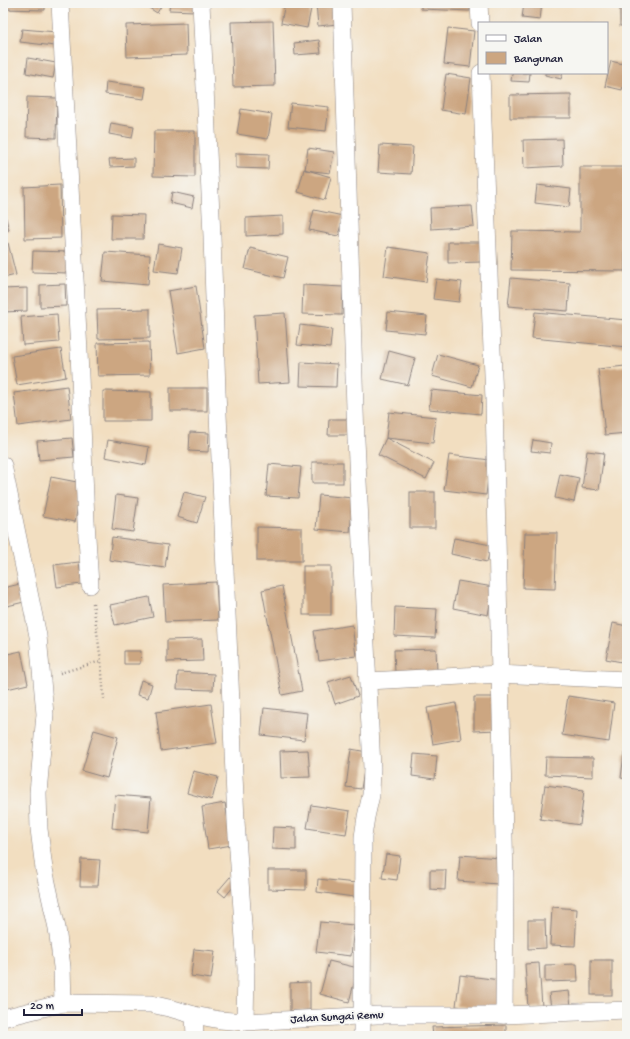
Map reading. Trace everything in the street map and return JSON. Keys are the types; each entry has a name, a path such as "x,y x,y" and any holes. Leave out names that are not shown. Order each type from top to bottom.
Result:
{"street":[{"path":"60,3 90,585"},
{"path":"202,3 230,697 236,821 246,969 245,1022"},
{"path":"342,3 356,440 372,768 371,795 363,837 362,1036"},
{"path":"480,3 480,22"},
{"path":"481,74 494,400 505,878 504,1015"},
{"path":"3,465 38,636 45,714 38,793 39,828 44,869 57,928 62,967 63,1003"},
{"path":"368,681 500,674 627,680"},
{"name":"Jalan Sungai Remu","path":"3,1018 63,1003 151,1004 220,1020 245,1022 361,1016 504,1015 627,1010"},
{"path":"194,1015 195,1036"}],"path":[{"path":"90,585 102,660 104,699"},
{"path":"42,678 102,660"}],"building":[{"path":"3,3 45,3 45,10 3,9"},
{"path":"163,3 157,13 143,4"},
{"path":"170,3 195,3 195,11 169,10"},
{"path":"285,3 312,4 307,28 281,23"},
{"path":"316,3 336,3 338,24 318,26"},
{"path":"421,3 470,3 470,11 421,9"},
{"path":"524,3 542,3 540,20 522,18"},
{"path":"620,6 627,6 627,26 620,26"},
{"path":"273,21 275,86 233,87 231,22"},
{"path":"186,23 187,55 127,57 126,25"},
{"path":"448,28 474,31 470,67 444,64"},
{"path":"22,29 56,32 55,46 20,42"},
{"path":"319,40 321,53 295,55 294,43"},
{"path":"28,58 56,63 53,78 26,73"},
{"path":"611,61 627,65 622,90 605,86"},
{"path":"446,74 471,78 466,114 441,110"},
{"path":"512,74 530,74 529,82 511,81"},
{"path":"545,74 563,74 561,79"},
{"path":"106,82 146,87 144,99 105,94"},
{"path":"571,94 571,118 510,118 510,95"},
{"path":"27,97 57,98 56,138 26,137"},
{"path":"291,103 329,107 326,131 288,127"},
{"path":"241,109 272,114 268,139 237,134"},
{"path":"111,123 134,127 132,138 109,134"},
{"path":"154,131 195,131 195,177 153,176"},
{"path":"562,139 563,166 524,168 523,140"},
{"path":"380,145 413,147 411,174 378,172"},
{"path":"308,148 334,152 330,173 305,170"},
{"path":"236,153 269,154 268,169 236,168"},
{"path":"134,158 134,166 110,167 109,159"},
{"path":"580,167 626,167 625,271 511,270 512,231 580,232"},
{"path":"304,169 331,177 325,200 298,192"},
{"path":"60,185 61,238 25,239 24,187"},
{"path":"537,185 571,189 569,207 535,203"},
{"path":"172,192 194,197 192,208 170,203"},
{"path":"472,206 474,226 431,229 430,208"},
{"path":"3,207 9,230 3,232"},
{"path":"314,210 343,216 338,236 309,230"},
{"path":"112,214 144,215 143,239 111,239"},
{"path":"283,216 283,234 246,236 246,218"},
{"path":"448,242 481,242 481,262 448,263"},
{"path":"8,243 16,275 3,278 3,245"},
{"path":"158,244 182,248 178,273 154,270"},
{"path":"388,247 430,253 426,282 384,276"},
{"path":"250,248 288,257 283,278 245,269"},
{"path":"33,251 69,252 69,273 32,272"},
{"path":"105,252 150,255 148,285 102,281"},
{"path":"511,278 570,283 568,311 508,306"},
{"path":"436,279 462,282 459,302 433,299"},
{"path":"65,284 66,306 40,307 40,285"},
{"path":"303,285 343,287 342,315 302,314"},
{"path":"196,286 205,348 178,353 168,291"},
{"path":"27,288 27,311 3,312 3,289"},
{"path":"150,309 150,338 98,339 97,310"},
{"path":"388,312 427,316 425,334 386,330"},
{"path":"535,312 627,320 627,347 532,338"},
{"path":"285,313 290,382 258,384 254,315"},
{"path":"57,314 59,342 23,345 21,317"},
{"path":"300,325 332,329 330,348 297,345"},
{"path":"149,342 150,375 98,376 97,343"},
{"path":"61,349 66,377 17,385 12,356"},
{"path":"389,351 415,358 408,385 382,379"},
{"path":"438,354 478,365 472,387 432,376"},
{"path":"301,362 337,364 336,387 300,386"},
{"path":"625,366 627,389 627,433 605,435 598,369"},
{"path":"67,386 71,419 18,426 14,393"},
{"path":"170,388 207,388 207,411 170,411"},
{"path":"431,390 482,395 481,414 429,409"},
{"path":"103,391 151,392 151,421 103,421"},
{"path":"389,412 436,417 433,443 386,438"},
{"path":"329,419 348,419 348,435 328,435"},
{"path":"190,432 209,433 208,452 189,451"},
{"path":"72,438 74,457 39,460 37,441"},
{"path":"386,438 434,463 426,479 378,455"},
{"path":"108,440 149,447 146,465 105,457"},
{"path":"533,440 551,443 550,453 531,451"},
{"path":"587,451 604,453 599,490 582,488"},
{"path":"449,455 490,460 486,495 444,490"},
{"path":"312,462 343,462 343,483 312,483"},
{"path":"269,464 301,467 298,498 266,496"},
{"path":"560,474 579,478 574,502 555,498"},
{"path":"51,477 82,483 75,522 43,516"},
{"path":"184,492 205,497 197,523 177,517"},
{"path":"410,492 435,492 435,528 410,528"},
{"path":"116,495 138,498 133,532 112,529"},
{"path":"319,495 353,498 350,532 316,529"},
{"path":"257,527 302,528 302,561 257,561"},
{"path":"525,533 557,533 555,589 523,588"},
{"path":"112,537 168,545 165,568 109,560"},
{"path":"454,538 491,545 487,562 451,554"},
{"path":"79,562 82,584 57,587 54,565"},
{"path":"303,566 331,566 331,615 303,615"},
{"path":"458,581 493,587 488,615 453,608"},
{"path":"216,582 218,620 165,622 163,585"},
{"path":"20,584 24,602 3,607 3,588"},
{"path":"282,586 302,691 282,695 262,590"},
{"path":"149,597 153,617 115,625 110,605"},
{"path":"395,607 437,609 435,638 394,636"},
{"path":"613,623 627,626 627,663 606,659"},
{"path":"352,625 356,656 319,661 314,631"},
{"path":"202,639 203,661 167,662 167,640"},
{"path":"436,649 437,672 395,673 394,650"},
{"path":"21,651 28,684 3,690 3,655"},
{"path":"124,651 141,651 140,664 124,664"},
{"path":"178,672 214,674 213,690 177,689"},
{"path":"351,675 358,696 335,704 328,682"},
{"path":"141,680 152,684 148,698 137,695"},
{"path":"568,696 614,703 609,742 562,735"},
{"path":"474,697 496,697 497,730 474,731"},
{"path":"456,703 461,739 433,744 427,708"},
{"path":"211,704 217,743 161,751 156,712"},
{"path":"264,708 307,713 304,740 261,735"},
{"path":"94,730 118,737 107,778 82,771"},
{"path":"351,749 367,752 361,789 346,787"},
{"path":"308,750 310,777 281,778 280,751"},
{"path":"414,754 437,756 435,779 412,776"},
{"path":"624,754 627,754 627,779 621,778"},
{"path":"546,757 593,758 593,777 545,775"},
{"path":"193,771 218,777 212,800 187,793"},
{"path":"545,785 584,790 580,825 540,819"},
{"path":"115,795 151,798 148,832 112,828"},
{"path":"225,803 232,845 208,849 202,807"},
{"path":"311,805 350,811 346,834 307,828"},
{"path":"273,827 296,828 296,850 272,849"},
{"path":"386,854 400,856 397,880 382,878"},
{"path":"460,855 500,858 498,884 458,881"},
{"path":"81,859 100,860 98,886 80,886"},
{"path":"268,870 306,870 306,890 268,889"},
{"path":"430,870 446,870 445,890 430,889"},
{"path":"230,877 237,882 225,897 218,891"},
{"path":"318,879 356,883 354,897 317,892"},
{"path":"552,907 577,909 575,946 550,945"},
{"path":"528,920 545,920 546,948 528,949"},
{"path":"320,922 354,925 351,956 316,952"},
{"path":"194,949 215,951 211,979 191,976"},
{"path":"591,960 612,960 612,995 591,995"},
{"path":"329,961 358,968 349,1002 320,994"},
{"path":"539,963 542,1007 528,1008 525,964"},
{"path":"577,964 578,981 545,982 545,965"},
{"path":"460,975 500,980 497,1010 456,1006"},
{"path":"310,982 310,1010 290,1011 290,983"},
{"path":"569,991 571,1006 551,1008 549,993"},
{"path":"506,1025 506,1036 433,1036 432,1027"}]}
